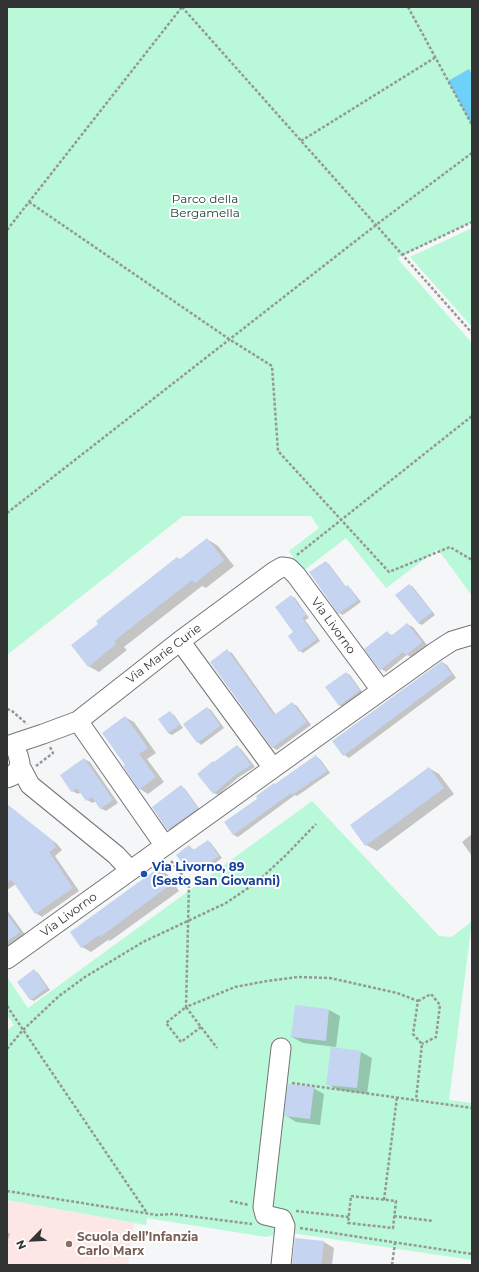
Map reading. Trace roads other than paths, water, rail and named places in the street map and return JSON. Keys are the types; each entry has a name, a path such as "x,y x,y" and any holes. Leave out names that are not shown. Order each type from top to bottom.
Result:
{"street":[{"name":"Via Marie Curie","path":"11,763 43,734 78,721 180,641 282,567"},
{"name":"Via Livorno","path":"282,567 289,568 296,575 381,690"},
{"name":"Via Livorno","path":"7,959 130,870 167,852 273,768 443,646 452,641 472,635"},
{"path":"180,641 273,768"},
{"path":"78,721 167,852"},
{"path":"11,763 30,785 116,855 130,870"},
{"path":"280,1265 285,1226 282,1219 265,1215 263,1207 281,1048"}],"water":[{"path":"469,69 472,74 472,125 448,81"}],"place":[{"name":"Via Livorno, 89 (Sesto San Giovanni)","path":"144,874"},
{"name":"Scuola dell’Infanzia Carlo Marx","path":"69,1244"}],"park label":[{"name":"Parco della Bergamella","path":"205,206"}]}
